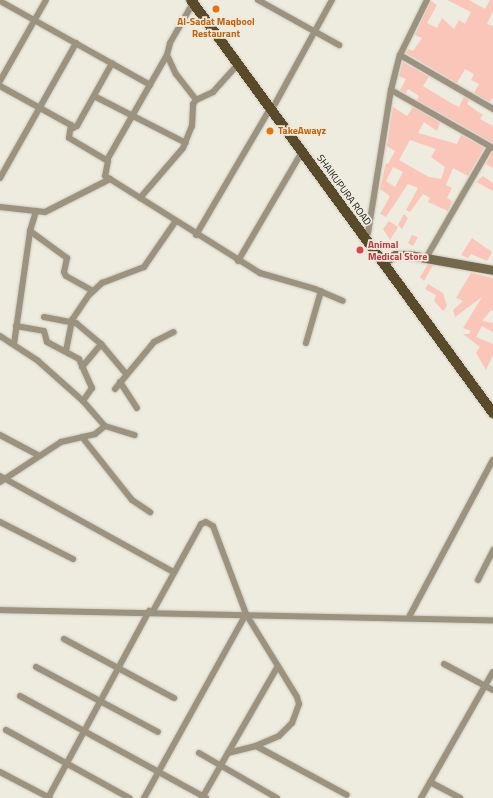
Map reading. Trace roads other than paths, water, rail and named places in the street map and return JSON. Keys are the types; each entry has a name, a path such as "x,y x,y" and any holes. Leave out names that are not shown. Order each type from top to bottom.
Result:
{"main road":[{"name":"SHAIKUPURA ROAD","path":"194,1 368,233 385,260 493,413"},
{"name":"SHAIKUPURA ROAD","path":"194,1 272,107 302,152 493,403"}],"street":[{"path":"0,82 46,0"},
{"path":"258,0 339,44"},
{"path":"196,235 272,107 332,0"},
{"path":"368,233 391,90 400,54 427,0"},
{"path":"0,1 150,85"},
{"path":"194,1 170,44 167,55 107,160 109,163 105,176 238,261 268,276 321,291 343,301"},
{"path":"0,178 76,44"},
{"path":"400,54 493,109"},
{"path":"167,55 176,74 196,100"},
{"path":"107,160 68,137 73,128 77,126 112,63"},
{"path":"140,198 174,162 186,143 192,126 193,104 196,100 213,92 239,63"},
{"path":"0,86 39,107 73,128"},
{"path":"391,90 492,147 426,258"},
{"path":"94,96 186,143"},
{"path":"238,261 302,152"},
{"path":"0,215 2,208 49,211 110,179"},
{"path":"14,344 30,231 36,211"},
{"path":"66,351 72,320 93,291 102,283 144,267 175,222"},
{"path":"30,231 67,258 64,272 66,276 93,291"},
{"path":"385,260 402,255 493,270"},
{"path":"306,343 321,291"},
{"path":"44,317 72,320 101,344 126,374"},
{"path":"16,326 44,331 47,342 80,360 92,388 83,401"},
{"path":"115,389 154,342 174,332"},
{"path":"0,336 37,360 83,401 105,426 135,435"},
{"path":"82,367 101,344"},
{"path":"120,382 137,408"},
{"path":"105,426 95,434 61,442 38,455 2,479 173,572"},
{"path":"0,435 38,455"},
{"path":"82,437 132,500 150,512"},
{"path":"409,617 493,460"},
{"path":"0,522 73,559"},
{"path":"0,772 49,798 117,669 201,524 209,524 215,528 246,614 297,697 299,704 297,715 284,732 256,746 228,753"},
{"path":"478,580 493,550"},
{"path":"0,610 151,611 493,620"},
{"path":"144,798 246,614"},
{"path":"64,639 117,669 174,698"},
{"path":"444,664 493,690"},
{"path":"20,696 204,797 278,666"},
{"path":"36,667 100,703 158,732"},
{"path":"421,798 493,672"},
{"path":"6,730 129,798"},
{"path":"256,746 347,795"},
{"path":"199,753 277,798"},
{"path":"430,782 460,798"}],"place":[{"name":"Al-Sadat Maqbool Restaurant","path":"216,9"},
{"name":"TakeAwayz","path":"270,131"},
{"name":"Animal Medical Store","path":"360,250"}]}
